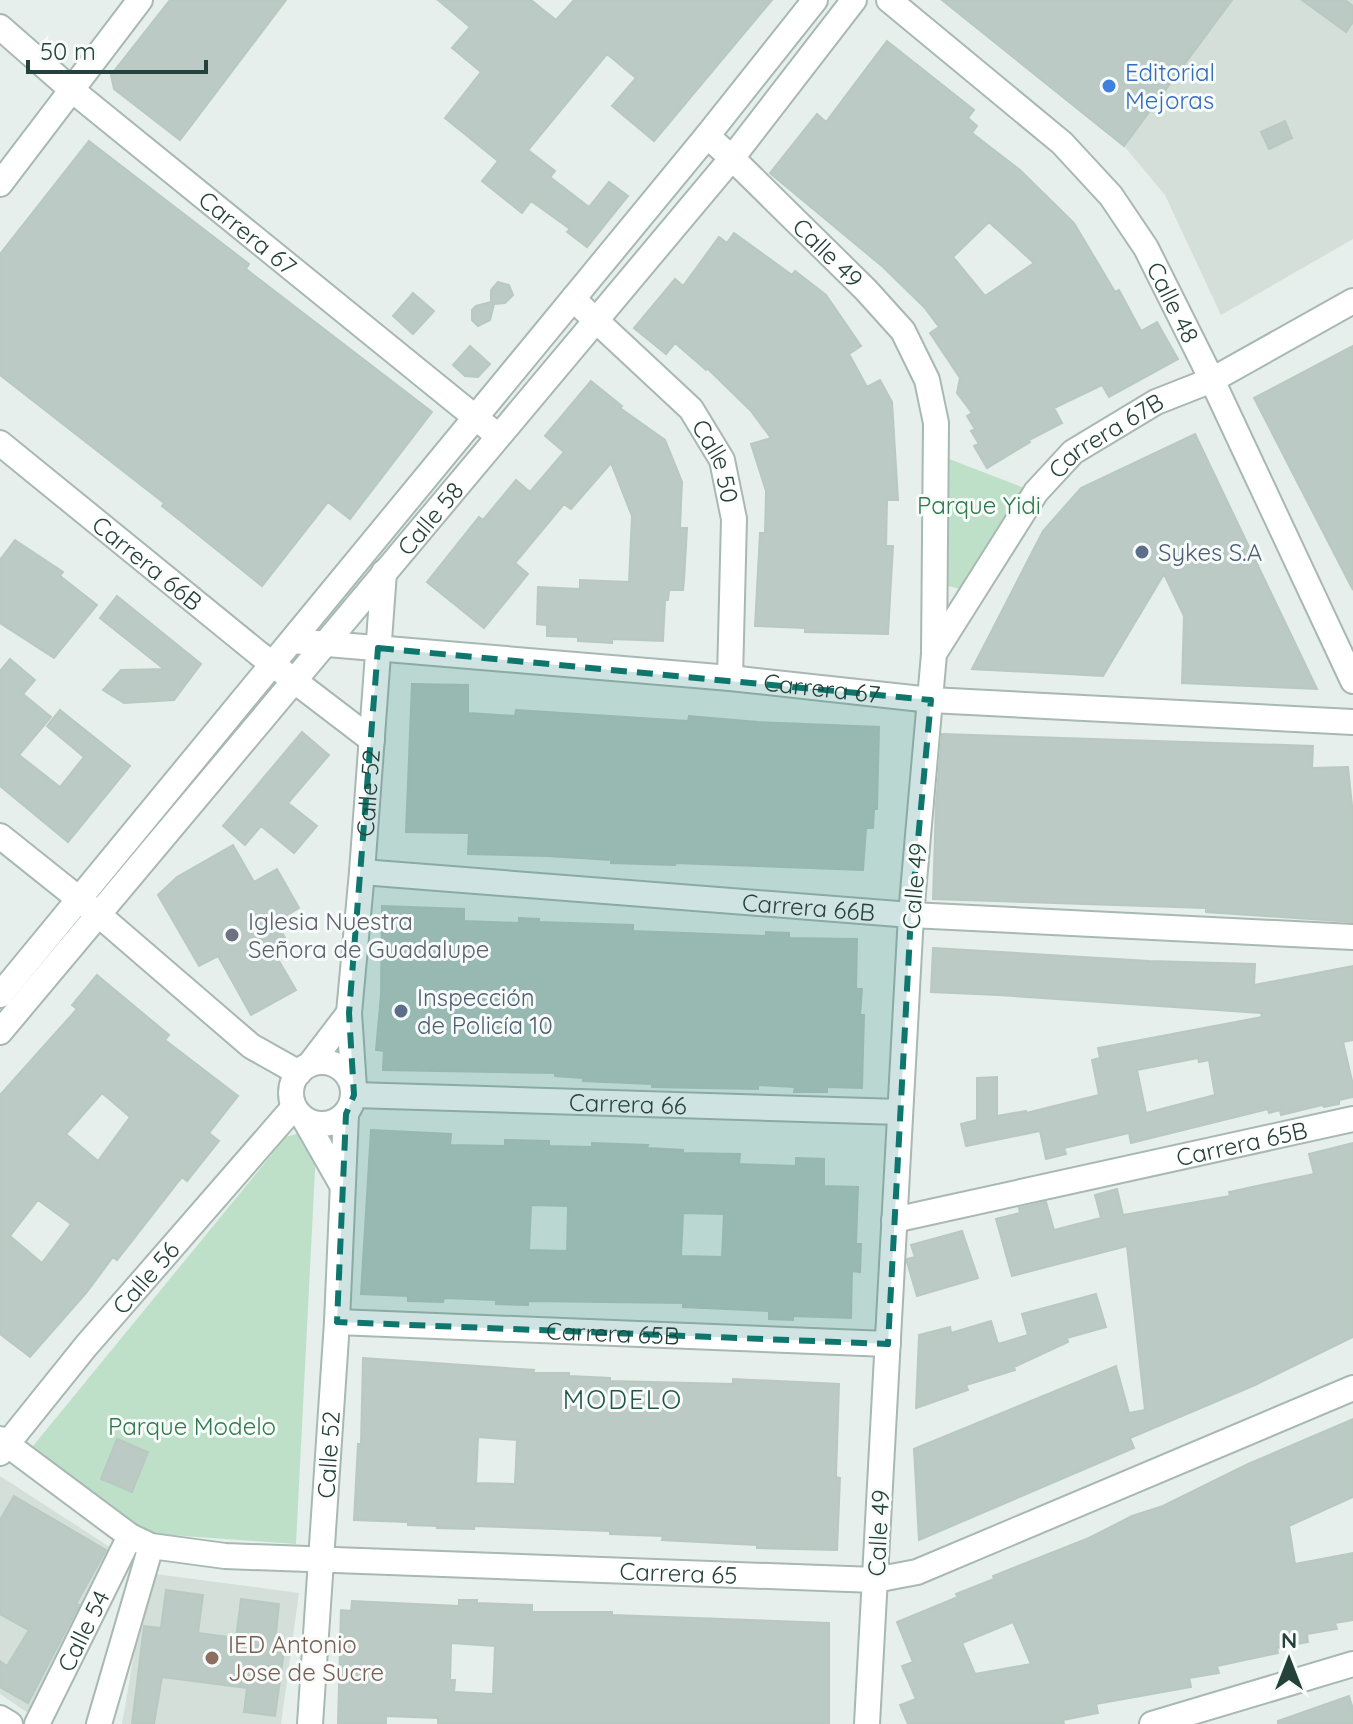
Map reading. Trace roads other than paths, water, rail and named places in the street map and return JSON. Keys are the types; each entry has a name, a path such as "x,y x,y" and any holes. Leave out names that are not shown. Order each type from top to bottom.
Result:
{"street":[{"path":"0,184 140,0"},
{"name":"Calle 58","path":"0,995 707,136 815,0"},
{"name":"Calle 58","path":"0,1032 732,158 854,0"},
{"name":"Calle 48","path":"889,0 1062,143 1111,196 1146,248 1212,380 1353,681"},
{"name":"Carrera 67","path":"0,27 72,90 497,435"},
{"name":"Calle 49","path":"707,136 866,290 903,331 927,380 936,423 934,654 911,915 867,1724"},
{"name":"Calle 50","path":"573,299 691,409 722,460 734,519 730,678"},
{"name":"Carrera 67B","path":"934,654 1020,516 1058,466 1089,441 1156,402 1212,380 1353,301"},
{"name":"Carrera 66B","path":"0,443 295,682"},
{"name":"Calle 52","path":"310,1724 337,1322 342,1185 351,1099 349,1013 384,572"},
{"name":"Carrera 67","path":"292,641 730,678 931,700 1353,722"},
{"path":"295,682 372,740"},
{"path":"0,836 99,915 251,1046 297,1109 342,1185"},
{"name":"Carrera 66B","path":"362,872 911,915 1353,937"},
{"path":"251,1046 304,1069 328,1062 351,1079 351,1099 331,1124 319,1124 297,1109 291,1091 304,1069 349,1013"},
{"name":"Carrera 66","path":"351,1099 900,1112"},
{"name":"Calle 56","path":"2,1446 86,1346 297,1109"},
{"name":"Carrera 65B","path":"894,1220 1353,1119"},
{"name":"Carrera 65B","path":"337,1322 888,1344"},
{"name":"Carrera 65","path":"2,1446 140,1541 225,1556 875,1580 917,1572 1353,1388"},
{"name":"Calle 54","path":"37,1724 140,1541"},
{"name":"Calle 54","path":"99,1724 140,1541"},
{"path":"1152,1724 1353,1664"},
{"path":"0,1718 10,1724"}],"place":[{"name":"Editorial Mejoras","path":"1109,86"},
{"name":"Sykes S.A","path":"1142,552"},
{"name":"Iglesia Nuestra Señora de Guadalupe","path":"232,935"},
{"name":"Inspección de Policía 10","path":"401,1011"},
{"name":"IED Antonio Jose de Sucre","path":"212,1658"}],"district":[{"name":"MODELO","path":"623,1399"}],"park label":[{"name":"Parque Yidi","path":"979,505"},
{"name":"Parque Modelo","path":"192,1426"}]}
